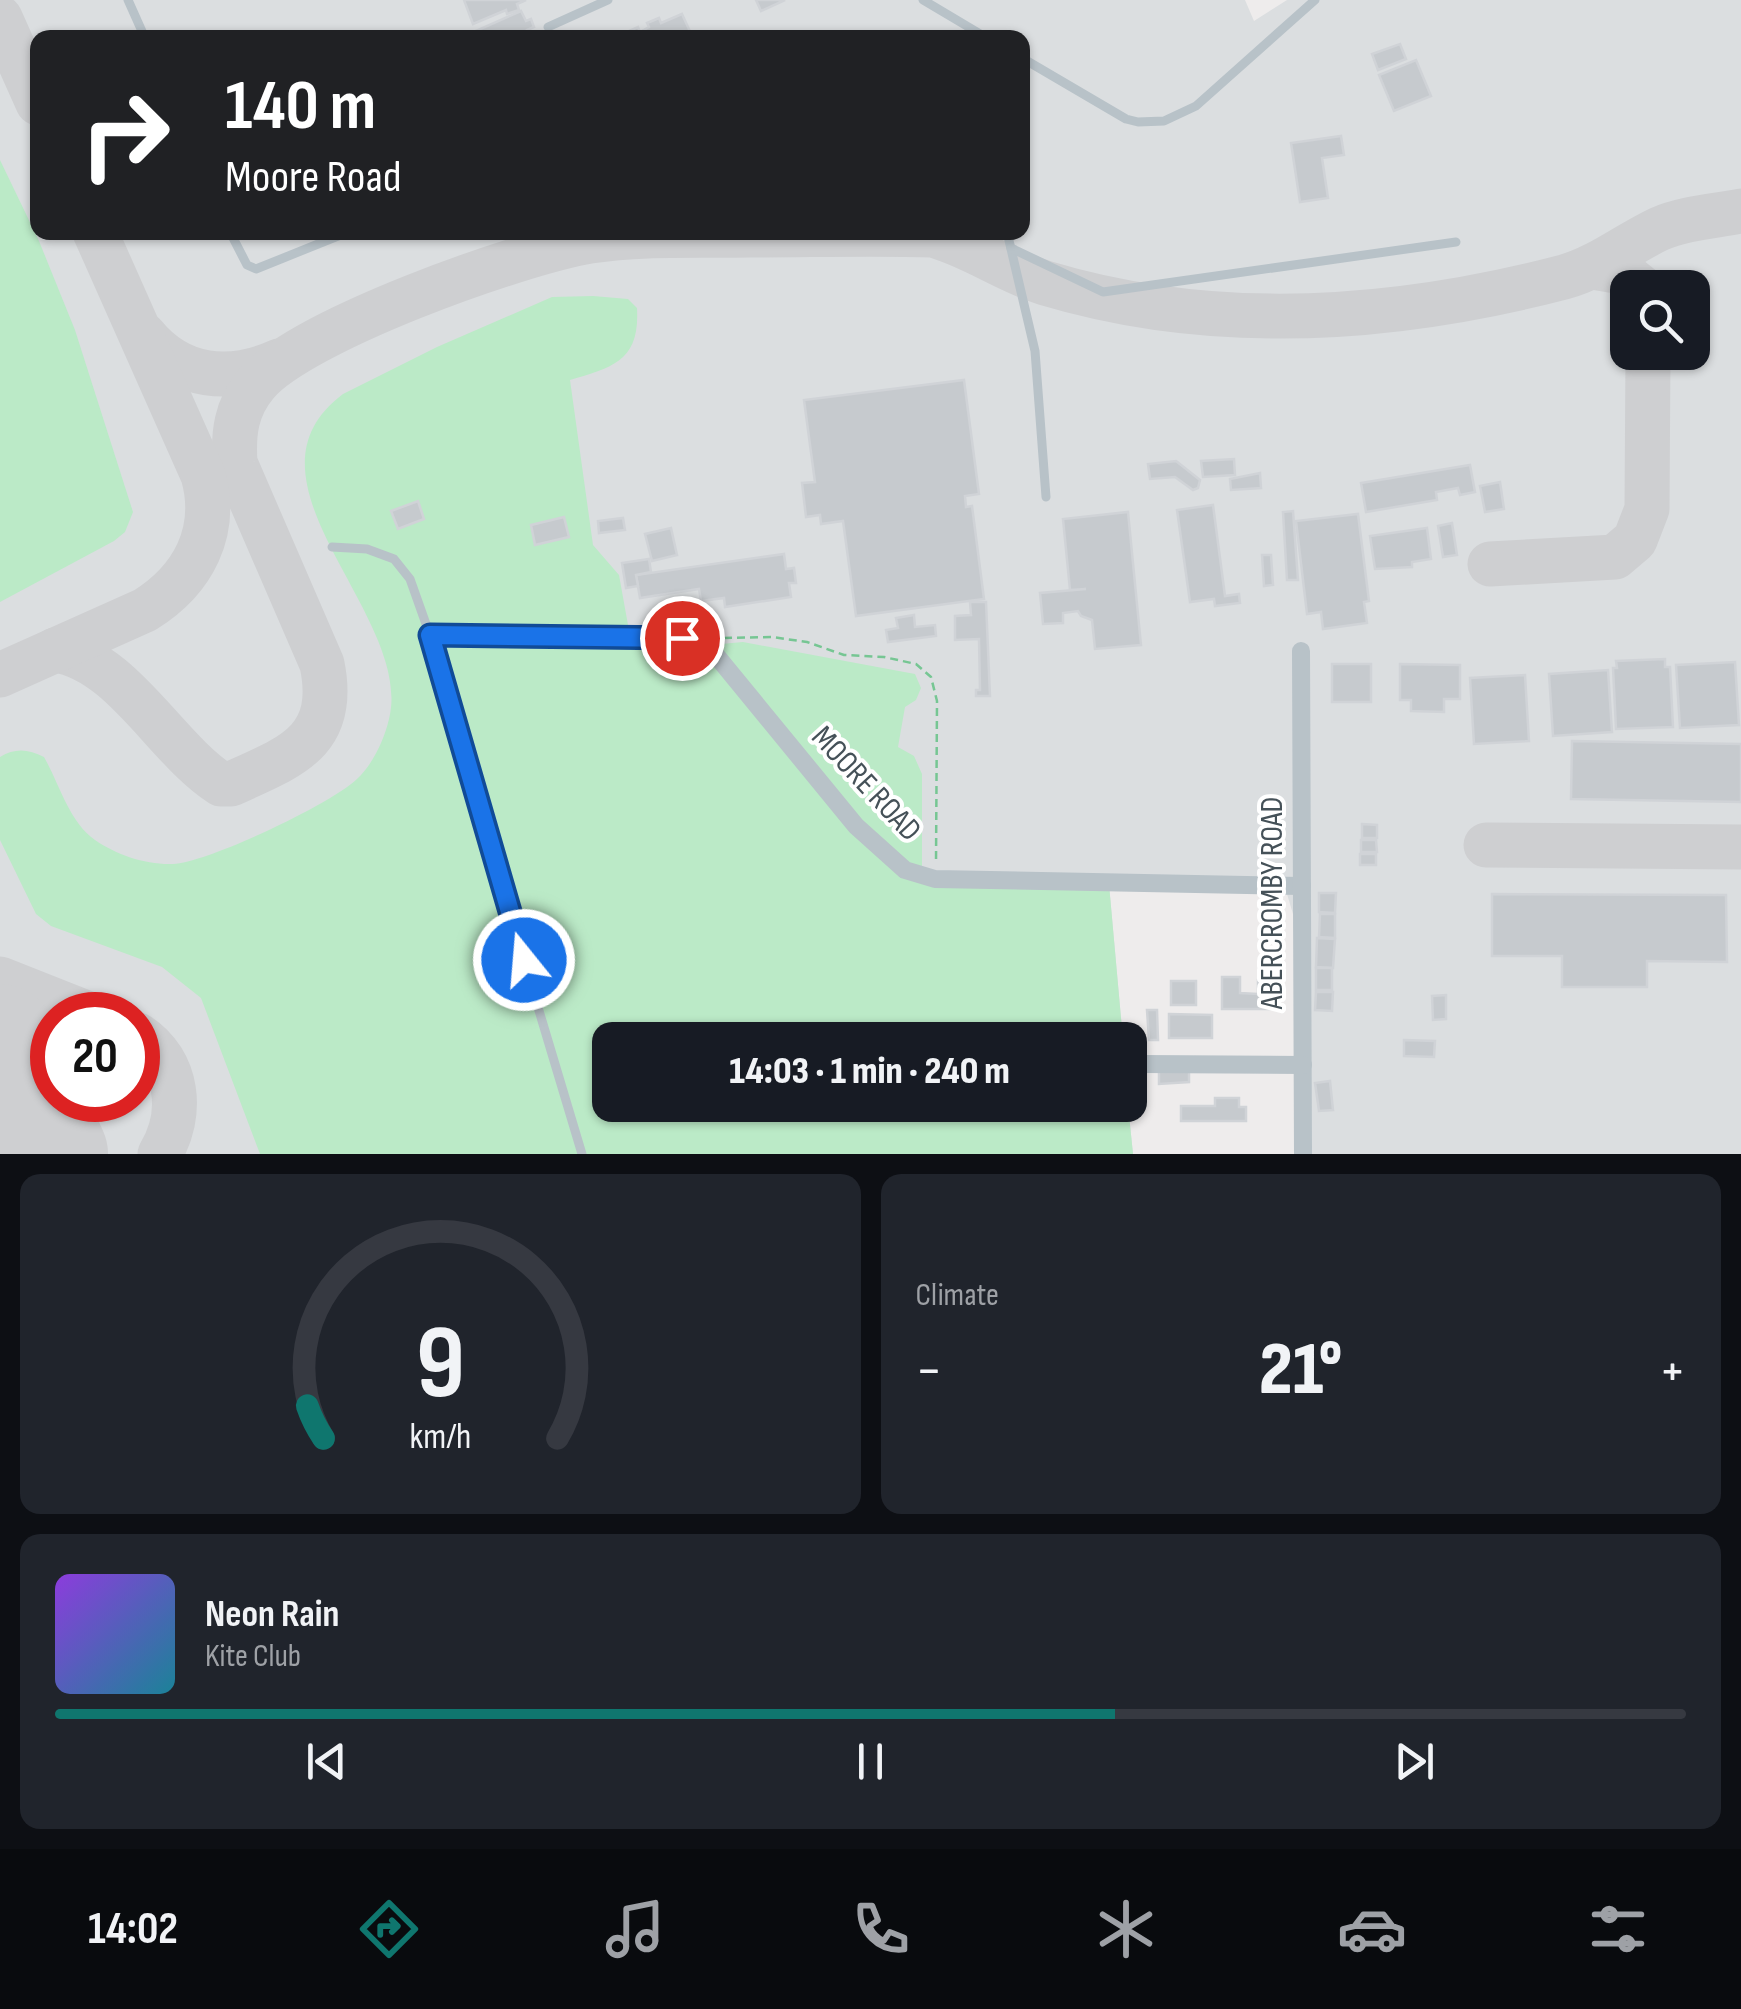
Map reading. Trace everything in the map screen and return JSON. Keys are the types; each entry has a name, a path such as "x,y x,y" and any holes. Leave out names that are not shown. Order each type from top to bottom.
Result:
{"street":[{"name":"MOORE ROAD","path":"430,635 682,638 702,644 715,654 856,826 905,870 936,879 1302,886"},
{"name":"ABERCROMBY ROAD","path":"1301,651 1303,1154"},
{"path":"1147,1064 1303,1066"}],"lane":[{"path":"128,0 141,30"},
{"path":"548,27 608,0"},
{"path":"923,0 974,30"},
{"path":"1030,63 1126,119 1164,120 1196,106 1315,0"},
{"path":"234,240 246,265 256,269 328,240"},
{"path":"1009,240 1035,352 1046,497"},
{"path":"1011,248 1102,292 1456,242"},
{"path":"332,547 367,548 394,558 410,579 430,635 582,1154"}],"path":[{"path":"718,638 772,637 807,642 844,655 884,656 916,664 931,677 937,701 936,879"}],"shaded area":[{"path":"0,0 1245,0 1254,21 1287,0 1741,0 1741,1154 1307,1154 1293,914 1287,894 1109,885 1121,1022 592,1022 592,1122 1130,1122 1133,1154 0,1154"}],"green space":[{"path":"0,160 30,222 30,240 39,240 75,330 133,512 125,532 114,541 0,602"},
{"path":"552,297 628,299 637,308 634,340 621,359 570,380 593,545 619,575 628,625 682,638 715,654 721,644 743,642 915,674 921,688 916,700 905,707 898,747 914,756 922,774 922,875 1109,884 1121,1022 592,1022 592,1122 1130,1122 1133,1154 260,1154 201,998 162,967 51,926 36,914 0,840 0,757 6,754 22,751 44,757 71,813 95,840 122,854 163,864 190,861 269,830 322,803 363,773 387,727 390,679 376,637 313,508 305,467 313,429 343,394 437,347"}],"building":[{"path":"464,0 526,0 517,4 519,10 507,14 506,10 473,24"},
{"path":"756,0 785,0 761,11"},
{"path":"521,11 534,27 527,30 478,30"},
{"path":"682,14 689,30 644,30 649,27 647,23 659,18 661,23"},
{"path":"1400,44 1406,59 1378,70 1372,54"},
{"path":"1416,60 1431,96 1394,111 1379,75"},
{"path":"1341,136 1344,155 1322,158 1328,198 1300,202 1291,143"},
{"path":"964,380 979,494 965,496 966,507 972,506 984,599 856,616 843,521 821,524 820,515 806,517 802,483 815,482 804,400"},
{"path":"1234,459 1235,475 1203,477 1201,461"},
{"path":"1176,461 1200,480 1198,488 1193,490 1175,477 1150,479 1148,464"},
{"path":"1470,465 1475,492 1460,495 1458,488 1436,492 1437,500 1366,512 1361,483"},
{"path":"1260,473 1261,488 1231,490 1230,479"},
{"path":"1500,482 1504,509 1485,512 1480,486"},
{"path":"418,501 424,519 398,529 391,511"},
{"path":"1213,505 1225,596 1239,594 1240,603 1215,606 1214,599 1190,602 1177,510"},
{"path":"1293,511 1298,580 1287,580 1283,512"},
{"path":"1128,512 1141,645 1095,649 1092,620 1078,611 1063,613 1063,623 1043,624 1040,593 1086,589 1070,590 1063,519"},
{"path":"1358,514 1369,601 1364,602 1367,623 1323,629 1321,612 1307,614 1296,521"},
{"path":"564,517 569,537 535,545 531,525"},
{"path":"623,518 625,530 599,533 598,521"},
{"path":"1452,523 1457,555 1443,557 1438,526"},
{"path":"671,528 677,555 652,561 645,534"},
{"path":"1427,528 1431,559 1412,562 1412,567 1375,569 1370,536"},
{"path":"784,554 786,569 794,568 796,583 789,583 791,597 725,607 724,598 701,601 699,589 640,598 636,575"},
{"path":"1262,555 1271,555 1273,585 1264,586"},
{"path":"649,559 651,572 636,575 638,586 626,588 622,563"},
{"path":"970,602 986,602 990,696 976,696 976,690 980,690 979,639 955,640 955,616 971,615"},
{"path":"914,615 915,627 935,625 936,636 888,642 886,630 898,628 896,618"},
{"path":"1665,659 1665,667 1670,667 1673,727 1616,729 1616,661"},
{"path":"1735,662 1739,725 1680,728 1676,665"},
{"path":"1332,664 1371,664 1371,702 1332,702"},
{"path":"1400,664 1460,665 1460,699 1444,699 1444,712 1411,711 1411,700 1400,700"},
{"path":"1608,670 1612,732 1553,736 1549,674"},
{"path":"1525,675 1529,741 1474,744 1470,678"},
{"path":"1572,741 1741,744 1741,802 1571,799"},
{"path":"1362,824 1377,825 1377,838 1362,838"},
{"path":"1361,840 1376,840 1377,852 1361,852"},
{"path":"1360,854 1376,854 1376,865 1360,865"},
{"path":"1319,893 1336,893 1335,913 1319,912"},
{"path":"1492,894 1726,895 1727,962 1647,961 1647,987 1562,987 1562,956 1492,956"},
{"path":"1320,914 1335,914 1335,938 1319,937"},
{"path":"1317,938 1335,939 1333,968 1316,967"},
{"path":"1316,968 1332,968 1332,990 1316,990"},
{"path":"1222,977 1240,977 1240,993 1258,994 1258,980 1270,980 1270,1009 1222,1009"},
{"path":"1171,981 1196,981 1196,1005 1171,1005"},
{"path":"1316,992 1333,992 1332,1011 1315,1010"},
{"path":"1446,995 1446,1019 1433,1020 1432,996"},
{"path":"1147,1010 1157,1010 1158,1040 1149,1040"},
{"path":"1169,1014 1212,1015 1212,1038 1169,1038"},
{"path":"1404,1040 1435,1041 1434,1057 1404,1056"},
{"path":"1189,1069 1189,1082 1159,1084 1159,1071"},
{"path":"1330,1081 1333,1110 1319,1111 1315,1083"},
{"path":"1215,1098 1239,1098 1239,1107 1246,1107 1246,1121 1181,1121 1181,1106 1215,1106"}],"taxiway":[{"path":"0,18 30,85"},
{"path":"948,240 1031,278 1109,299 1174,310 1305,316 1436,304 1564,277 1669,225 1741,211"},
{"path":"0,675 145,610 189,569 204,535 207,496 203,475 99,240"},
{"path":"55,650 102,670 221,784 231,784 290,755 316,729 323,712 322,664 235,463 235,431 244,402 256,384 280,363 362,319 514,261 597,240"},
{"path":"1593,267 1610,270"},
{"path":"144,335 173,361 207,373 242,372 279,361"},
{"path":"1490,564 1615,557 1635,540 1647,509 1648,370"},
{"path":"1486,845 1741,847"},
{"path":"0,979 33,992"},
{"path":"160,1056 169,1074 174,1106 168,1139 160,1154"},
{"path":"0,1068 9,1125 22,1154"}],"runway":[{"path":"0,1040 52,1154"}],"route":[{"path":"524,960 430,635 682,638"}]}
